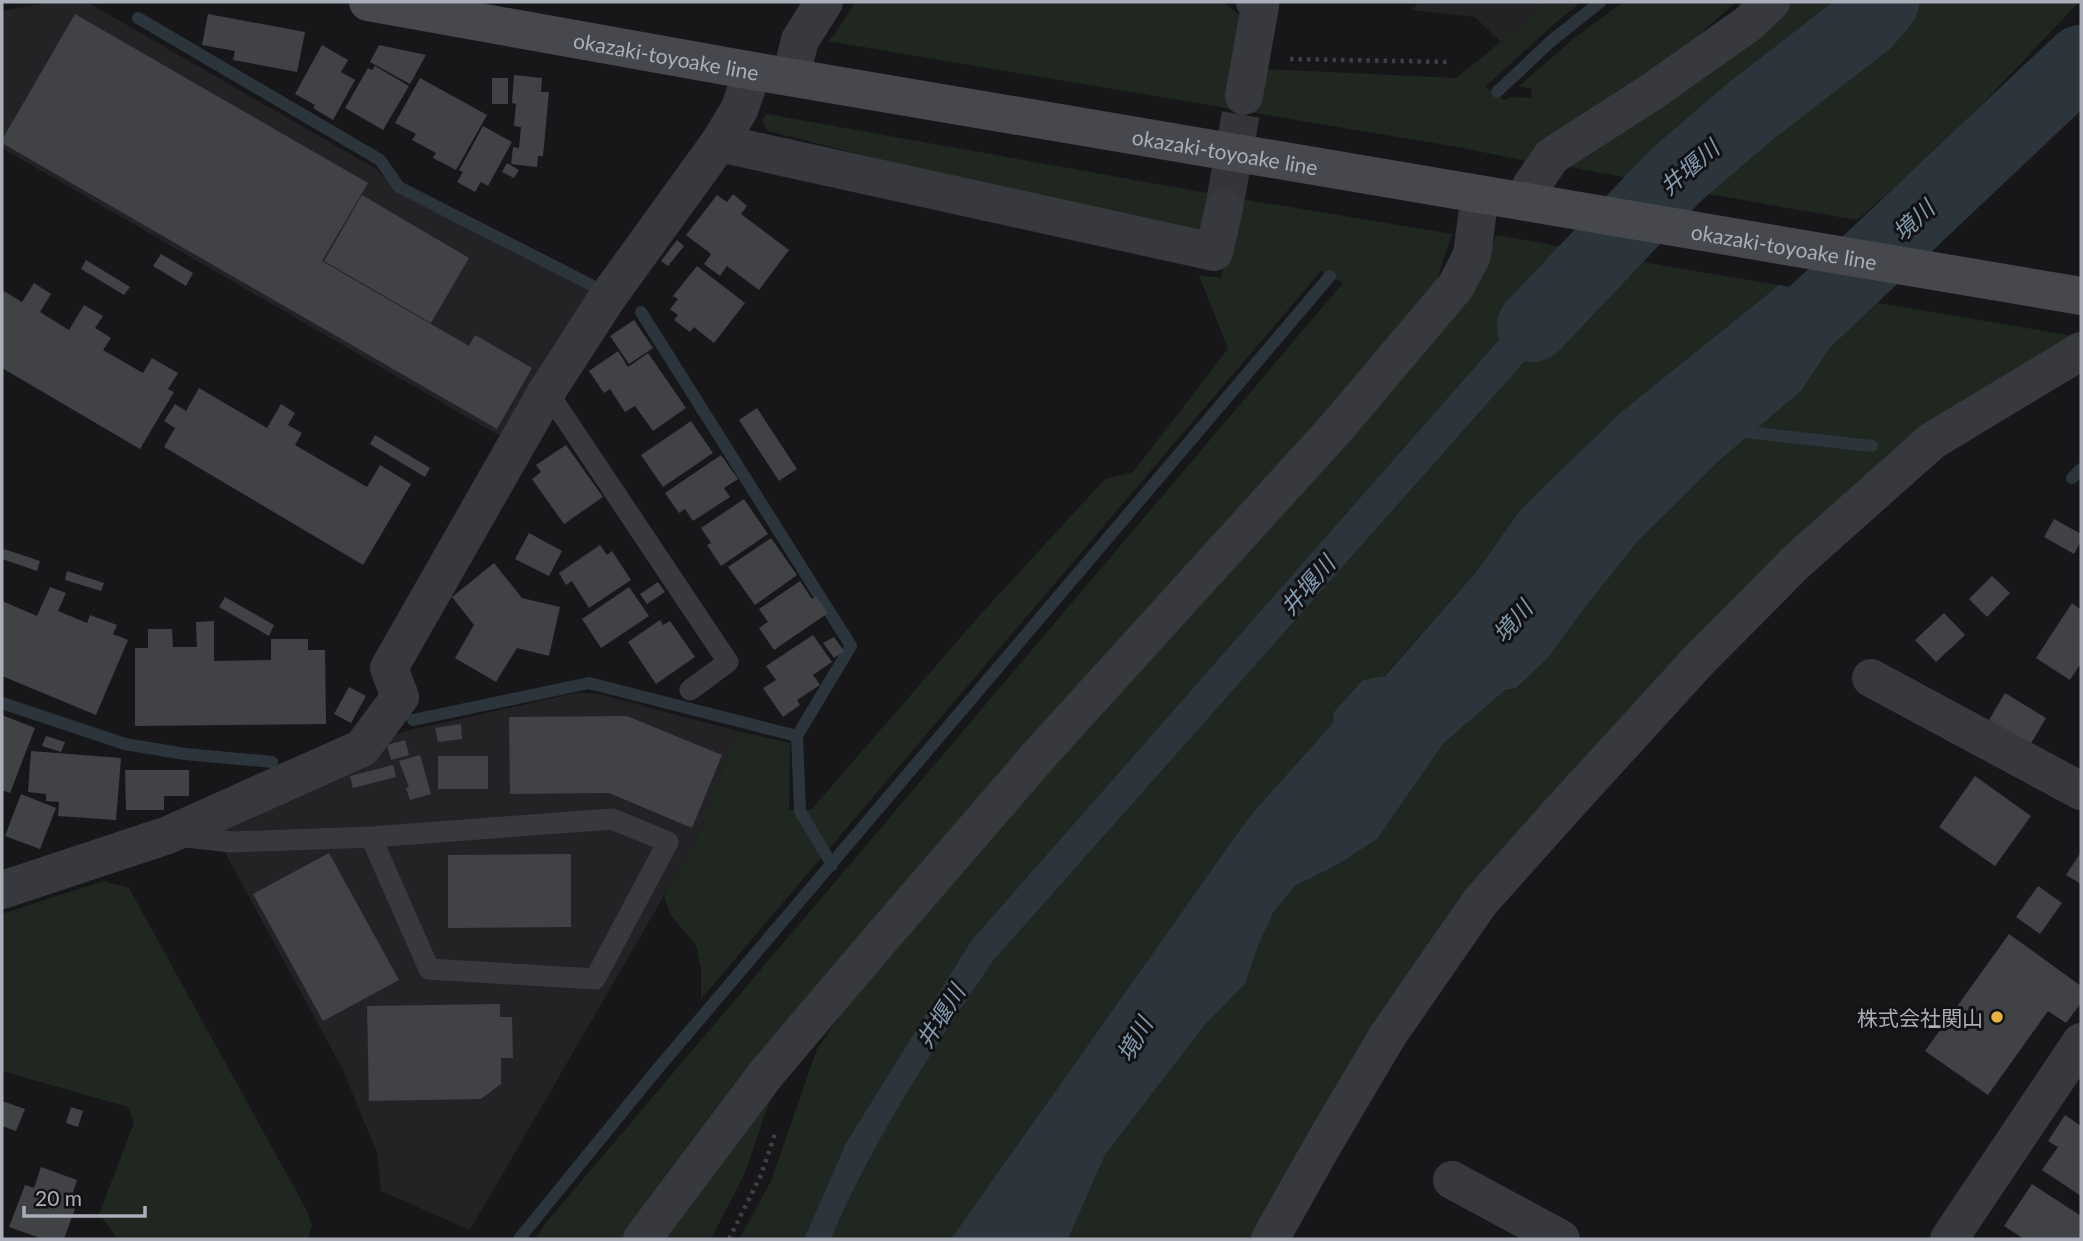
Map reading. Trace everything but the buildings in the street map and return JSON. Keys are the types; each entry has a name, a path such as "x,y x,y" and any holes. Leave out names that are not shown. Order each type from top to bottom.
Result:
{"main road":[{"name":"okazaki-toyoake line","path":"368,2 753,71 2081,296"}],"street":[{"path":"791,76 800,40 824,2"},
{"path":"1244,96 1260,6 1255,2"},
{"path":"1531,202 1531,186 1552,156 1653,91 1749,23 1771,2"},
{"path":"2,890 168,835 362,748 400,697 390,668 547,391 607,298 719,143 739,110 753,71"},
{"path":"719,143 1214,252 1224,208"},
{"path":"642,1239 766,1074 868,953 1041,753 1337,427 1456,286 1472,255 1480,195"},
{"path":"1270,1239 1388,1035 1480,902 1598,770 1698,661 1795,563 1931,441 2081,351"},
{"path":"1871,678 2081,791"},
{"path":"1950,1239 2081,1041"},
{"path":"1452,1180 1561,1239"}],"lane":[{"path":"547,391 728,662 690,690"},
{"path":"168,835 231,842 371,837 612,819 668,842 595,979 429,969 371,837"}],"path":[{"path":"1251,58 1447,62"}],"shaded area":[{"path":"51,2 87,2 376,169 396,190 592,292 505,439 2,148 2,11"},
{"path":"856,2 1224,2 1244,19 1262,69 1456,78 1550,2 1581,2 1485,87 1505,100 1511,97 1531,98 1532,89 1519,86 1572,40 1623,2 1736,2 1678,53 1531,162 1463,148 828,41"},
{"path":"1419,2 1550,2 1501,42 1475,17 1412,10"},
{"path":"1793,2 1863,2 1696,134 1650,182 1554,164 1683,86"},
{"path":"1909,2 2079,2 1947,141 1857,220 1686,190 1752,131 1867,42"},
{"path":"767,114 1452,234 1432,295 628,1239 535,1239 1343,283 1321,271 701,999 701,969 696,945 671,916 664,896 698,837 737,731 790,743 789,810 811,810 980,615 1105,479 1133,472 1228,349 1199,275 1221,278 1238,210 1196,239 768,131 762,120"},
{"path":"1497,235 1585,251 1510,327 971,941 846,1143 804,1239 740,1238 771,1181 817,1049 883,954 1459,306"},
{"path":"1619,258 1779,285 1620,413 1521,509 1477,571 1384,676 1363,681 1333,723 1249,817 951,1239 831,1239 885,1131 926,1062 993,961"},
{"path":"1871,302 2074,336 1939,416 1543,814 1254,1239 1068,1239 1105,1155 1204,1026 1245,984 1273,913 1295,886 1339,864 1377,839 1443,744 1505,690 1516,688 1547,659 1637,542 1721,459 1801,391 1839,334"},
{"path":"575,693 599,694 737,731 698,837 470,1230 381,1191 377,1153 343,1070 215,834 385,736"},
{"path":"103,881 129,888 306,1209 312,1225 308,1239 118,1239 99,1214 134,1123 128,1107 2,1071 2,914"},
{"path":"777,1080 744,1175 711,1239 656,1239"}],"water":[{"path":"1585,251 1619,258 993,961 926,1062 885,1131 831,1239 804,1239 846,1143 971,941 1510,327"},
{"path":"1779,285 1871,302 1839,334 1801,391 1721,459 1637,542 1547,659 1516,688 1505,690 1443,744 1377,839 1339,864 1295,886 1273,913 1245,984 1204,1026 1105,1155 1068,1239 951,1239 1249,817 1333,723 1334,712 1363,680 1385,676 1477,571 1521,509 1620,413"}],"waterway":[{"path":"1497,92 1550,42 1600,2"},
{"name":"井堰川","path":"1533,326 1675,176 1752,110 1866,22 1883,2"},
{"path":"138,18 380,160 399,187 591,285"},
{"name":"境川","path":"1761,363 2081,61"},
{"path":"519,1239 655,1072 1330,276"},
{"path":"641,312 851,646 797,736"},
{"path":"1736,431 1872,446"},
{"path":"2072,478 2081,469"},
{"path":"413,720 589,683 797,736 800,811 832,865"},
{"path":"2,703 125,744 185,754 272,762"}],"tunnel":[{"path":"1224,208 1244,96"}],"place":[{"name":"株式会社関山","path":"1997,1017"}]}
